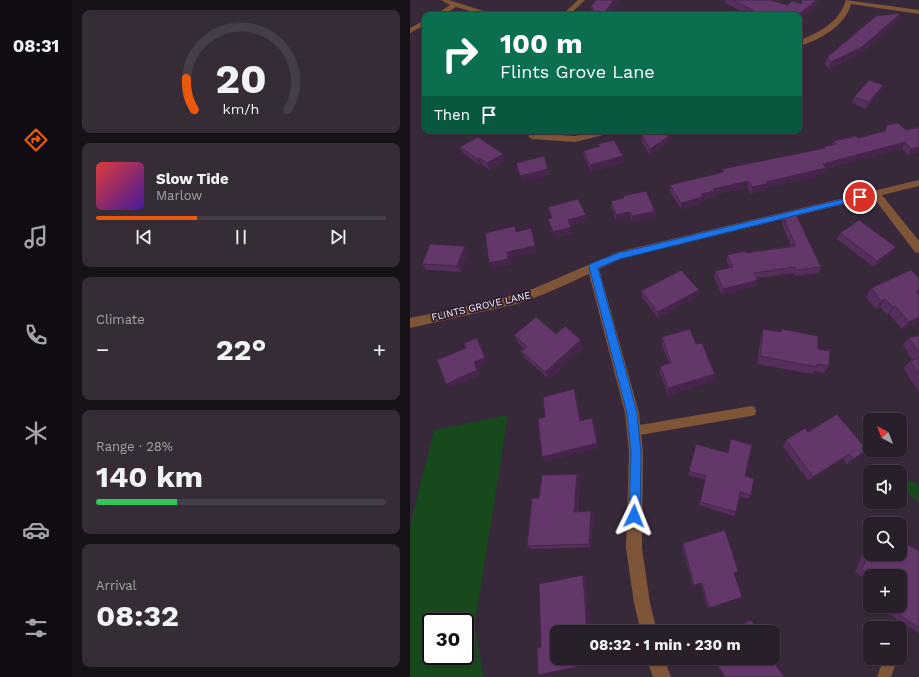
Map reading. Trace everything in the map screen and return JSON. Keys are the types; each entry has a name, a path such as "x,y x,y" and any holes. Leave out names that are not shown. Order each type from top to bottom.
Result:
{"street":[{"path":"444,0 455,5 482,12"},
{"path":"568,12 582,0"},
{"path":"802,43 815,37 833,25 843,16 849,1 919,12"},
{"path":"443,12 455,5"},
{"path":"410,31 422,24"},
{"path":"532,136 574,139 595,134"},
{"name":"FLINTS GROVE LANE","path":"410,322 517,300 560,284 618,256 919,183"},
{"path":"875,194 919,249"},
{"path":"593,267 632,413 636,453 634,548 642,603 647,625"},
{"path":"658,665 662,677"}],"lane":[{"path":"634,431 751,412"},
{"path":"884,677 888,665"}],"green space":[{"path":"508,415 475,623 483,677 410,677 410,525 434,430"},
{"path":"907,480 919,484 919,503 907,492"}],"building":[{"path":"596,0 614,0 605,12 594,12 591,6"},
{"path":"733,0 770,0 787,5 792,1 801,4 802,0 817,0 802,12 756,12"},
{"path":"901,13 862,47 831,62 827,57 876,16"},
{"path":"869,80 883,85 869,102 854,97"},
{"path":"898,123 906,130 919,127 919,147 911,149 905,142 823,164 826,168 766,182 767,184 752,187 748,181 713,189 714,191 701,194 703,197 681,203 670,185 724,172 722,169 825,148 824,147 836,144 834,141 856,136 858,138 885,131 887,125"},
{"path":"666,134 669,136 650,149 642,135"},
{"path":"478,137 503,154 487,163 479,158 477,159 460,147"},
{"path":"614,140 623,156 590,165 583,151 600,146 598,144"},
{"path":"544,156 548,169 520,176 516,163"},
{"path":"646,191 655,211 632,216 630,212 616,215 611,201 624,198 623,196"},
{"path":"578,199 586,215 568,220 571,227 553,232 548,219 552,218 548,207"},
{"path":"795,212 821,267 796,270 795,267 754,273 758,280 723,289 715,271 733,267 727,255 745,251 746,253 796,246 783,217"},
{"path":"859,220 896,247 877,261 840,233"},
{"path":"515,226 516,232 531,228 535,246 507,252 508,259 489,263 485,233"},
{"path":"430,244 465,246 457,266 422,264"},
{"path":"681,270 699,290 658,312 641,291"},
{"path":"911,270 919,278 919,290 916,292 919,295 919,317 909,322 895,306 893,307 885,299 881,301 871,288"},
{"path":"536,317 556,334 565,326 581,340 545,372 521,351 527,347 514,335"},
{"path":"690,329 696,344 702,343 715,374 668,388 660,366 671,363 662,337"},
{"path":"763,329 781,332 781,329 818,336 818,349 830,351 829,366 817,364 817,367 760,356"},
{"path":"919,335 919,352 909,338"},
{"path":"477,338 485,358 474,362 477,370 446,384 437,360 466,348 464,343"},
{"path":"919,358 919,374 910,361"},
{"path":"574,389 580,421 592,418 597,443 542,457 538,419 545,417 543,397"},
{"path":"837,414 863,445 863,453 853,459 849,454 813,477 786,440 805,428 808,432"},
{"path":"731,439 752,445 745,476 754,479 751,495 740,492 736,512 700,502 706,476 689,471 696,444 728,453"},
{"path":"577,474 574,512 591,511 589,544 527,546 532,498 539,498 542,475"},
{"path":"725,530 738,571 734,573 742,597 709,608 702,583 694,585 683,543"},
{"path":"907,544 919,551 919,628 898,614 907,613 907,569 862,570 865,561 907,561"},
{"path":"583,575 587,625 550,625 550,665 585,665 538,675 537,648 541,647 539,584"},
{"path":"751,620 754,625 746,625"},
{"path":"717,665 776,665 784,677 725,677"}],"route":[{"path":"634,516 636,453 632,413 593,267 618,256 860,197"}]}
